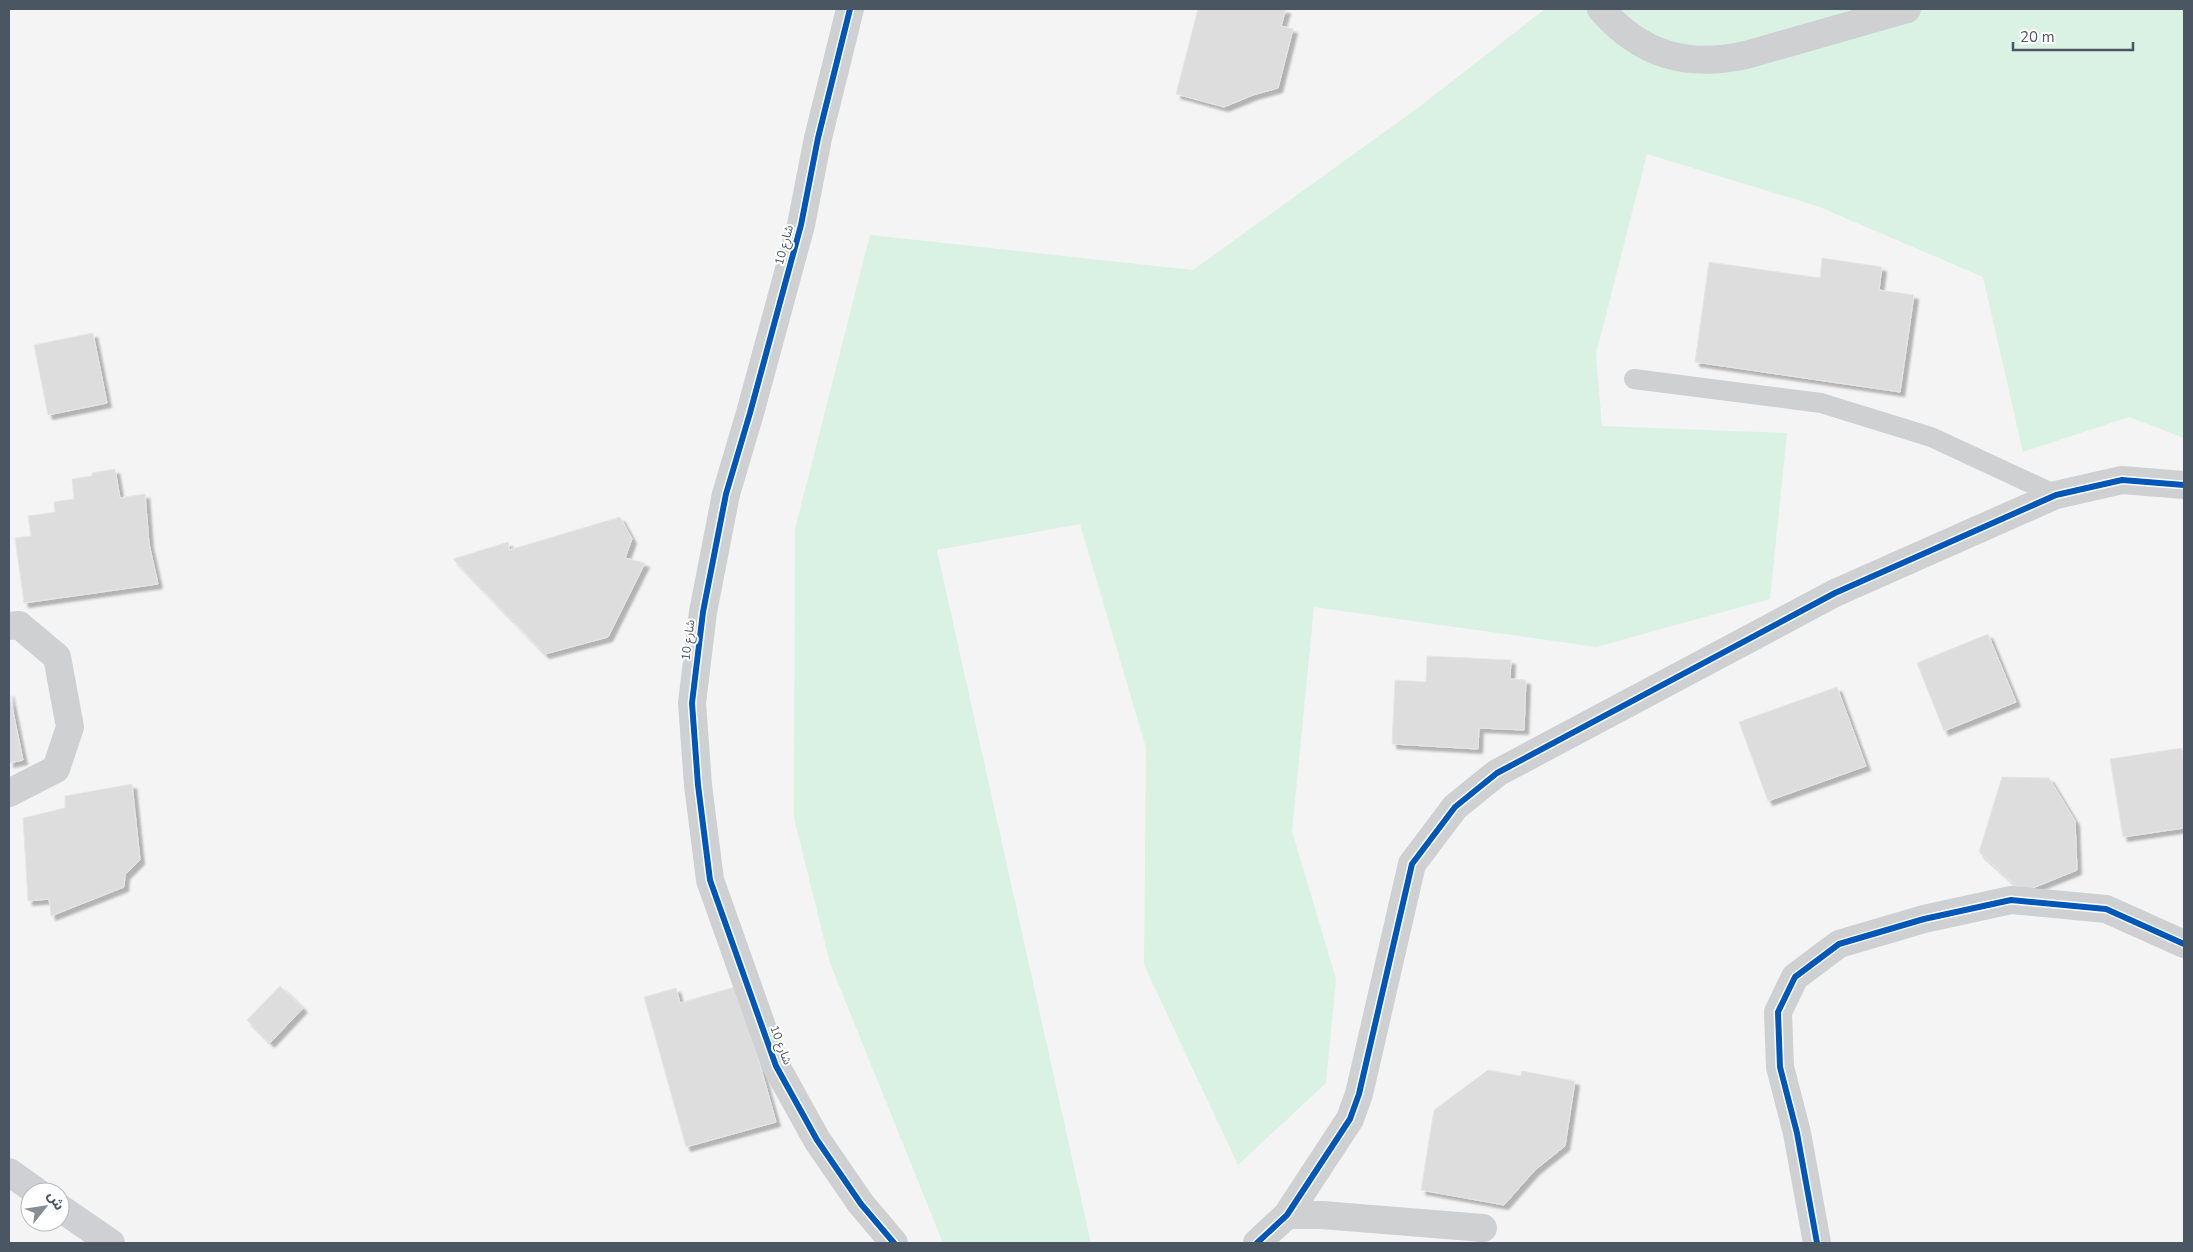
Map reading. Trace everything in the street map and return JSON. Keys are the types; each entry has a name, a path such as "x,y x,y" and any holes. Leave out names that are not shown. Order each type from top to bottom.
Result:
{"street":[{"name":"شارع 10","path":"850,9 818,138 801,225 726,494 703,612 692,702 698,785 710,880 776,1066 818,1140 860,1204 894,1243"},
{"path":"1601,9 1616,26 1635,40 1655,51 1678,58 1700,61 1746,56 1907,9"},
{"path":"1257,1243 1287,1215 1350,1119 1359,1094 1412,864 1455,807 1497,773 1835,593 2056,495 2122,480 2184,485"},
{"path":"9,626 19,626 57,657 70,727 56,769 9,792"},
{"path":"1817,1243 1797,1133 1780,1067 1778,1012 1795,977 1839,944 1924,918 2011,900 2106,909 2184,944"},
{"path":"9,1172 23,1182"},
{"path":"70,1215 111,1243"},
{"path":"1287,1215 1322,1215 1483,1228"}],"lane":[{"path":"1634,379 1821,403 1931,437 2056,495"}],"green space":[{"path":"1545,9 2184,9 2184,438 2129,417 2023,452 1983,277 1817,206 1647,154 1596,354 1602,426 1787,433 1770,599 1596,647 1314,607 1292,831 1336,979 1326,1083 1238,1165 1144,965 1146,748 1080,524 937,550 1091,1243 943,1243 830,963 794,818 795,529 870,235 1193,270 1419,107"}],"building":[{"path":"1198,9 1286,9 1281,26 1293,29 1278,88 1253,95 1224,107 1176,94"},
{"path":"1822,258 1882,267 1879,290 1914,295 1900,392 1695,362 1709,262 1820,278"},
{"path":"93,333 107,403 48,415 34,345"},
{"path":"115,469 120,498 145,494 149,544 158,584 24,603 15,538 31,536 28,516 55,512 54,502 74,499 72,479 92,476 92,473"},
{"path":"620,517 632,539 625,558 645,563 608,637 545,654 453,559 508,542 509,550"},
{"path":"1988,634 2016,702 1944,731 1917,663"},
{"path":"1427,656 1511,660 1510,679 1526,680 1524,730 1479,728 1478,749 1392,744 1395,680 1426,682"},
{"path":"1837,687 1866,766 1768,801 1739,722"},
{"path":"9,692 23,760 9,763"},
{"path":"2182,748 2184,765 2184,828 2123,837 2110,759"},
{"path":"2002,777 2049,778 2075,821 2077,870 2023,892 1979,852"},
{"path":"132,784 140,860 125,875 124,887 51,916 49,899 28,901 23,818 65,808 65,796"},
{"path":"280,986 303,1008 270,1043 247,1020"},
{"path":"738,986 776,1122 686,1147 644,997 676,988 680,1003"},
{"path":"1488,1070 1521,1076 1522,1071 1575,1081 1565,1146 1535,1170 1504,1205 1421,1190 1434,1110"}],"cycle path":[{"path":"850,9 818,138 801,225 726,494 703,612 692,703 698,785 710,880 776,1066 817,1140 861,1204 894,1243"},
{"path":"1257,1243 1287,1215 1350,1119 1359,1094 1412,864 1455,807 1497,773 1835,593 2056,495 2122,480 2184,485"},
{"path":"1817,1243 1797,1133 1780,1067 1778,1012 1795,977 1839,944 1924,919 2011,900 2106,909 2184,944"}]}
